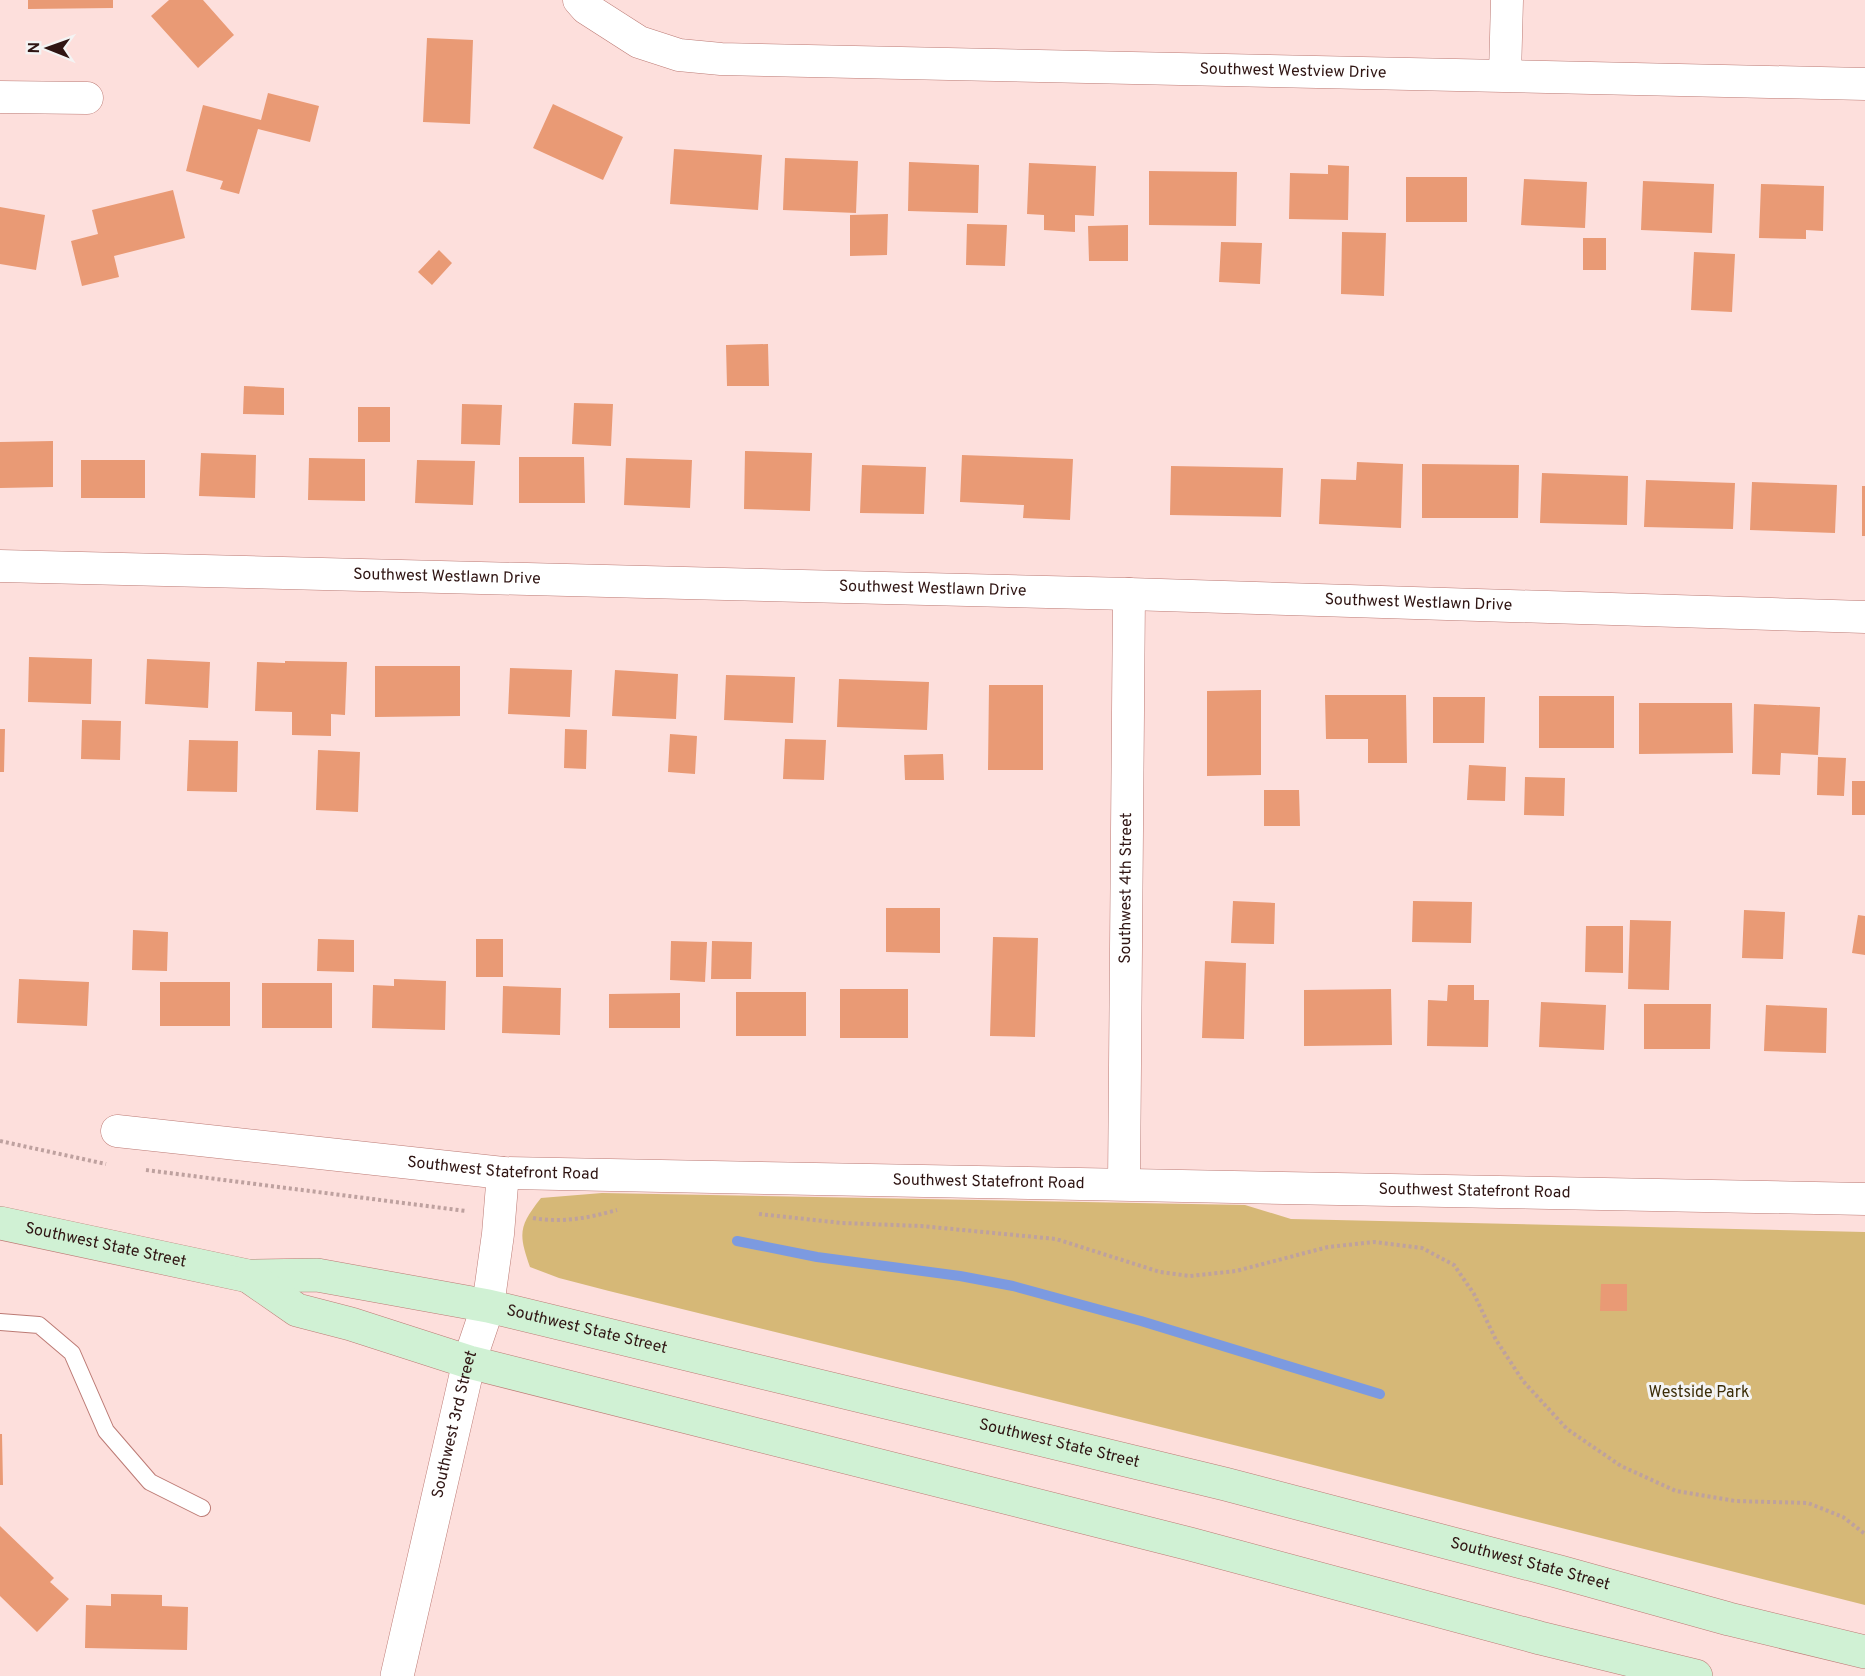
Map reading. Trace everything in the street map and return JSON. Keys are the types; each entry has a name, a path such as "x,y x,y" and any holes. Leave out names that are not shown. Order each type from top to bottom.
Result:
{"main road":[{"name":"Southwest State Street","path":"0,1223 248,1276 316,1275 488,1306 1225,1484 1729,1619 1865,1652"},
{"name":"Southwest State Street","path":"248,1276 297,1310 351,1324 469,1362 1178,1541 1540,1638 1696,1676"}],"street":[{"name":"Southwest Westview Drive","path":"579,0 586,8 639,42 679,55 721,59 1865,84"},
{"path":"1505,75 1507,0"},
{"path":"0,97 87,98"},
{"name":"Southwest Westlawn Drive","path":"0,566 1129,594 1865,617"},
{"name":"Southwest 4th Street","path":"1124,1184 1129,594"},
{"name":"Southwest Statefront Road","path":"117,1131 503,1173 1865,1199"},
{"name":"Southwest 3rd Street","path":"397,1676 469,1362 488,1306 503,1173"}],"lane":[{"path":"0,1322 39,1325 72,1353 106,1431 150,1482 202,1508"}],"path":[{"path":"0,1141 113,1165"},
{"path":"137,1169 314,1190 407,1204 500,1213 555,1222 586,1219 628,1207"},
{"path":"759,1214 842,1223 921,1226 1056,1239 1160,1272 1190,1276 1236,1271 1328,1247 1374,1242 1422,1248 1454,1265 1474,1294 1496,1340 1523,1381 1567,1429 1621,1466 1677,1491 1735,1501 1808,1503 1843,1517 1865,1534"}],"green space":[{"name":"Westside Park","path":"602,1193 1245,1205 1291,1219 1865,1232 1865,1605 1266,1453 609,1291 559,1278 530,1267 522,1238 523,1230 528,1216 541,1198"}],"building":[{"path":"28,0 113,0 113,8 28,9"},
{"path":"169,0 203,0 234,35 198,68 151,16"},
{"path":"427,38 473,40 470,124 423,122"},
{"path":"268,93 319,106 310,142 258,129 239,194 220,189 223,181 186,171 203,105 261,120"},
{"path":"553,104 623,137 603,180 533,148"},
{"path":"674,149 762,155 758,210 670,204"},
{"path":"785,158 858,161 856,213 783,210"},
{"path":"909,162 979,165 978,213 908,211"},
{"path":"1029,163 1096,166 1094,216 1075,215 1075,232 1044,230 1044,215 1027,214"},
{"path":"1328,165 1349,166 1348,220 1289,219 1290,173 1328,174"},
{"path":"1149,171 1237,172 1236,226 1149,225"},
{"path":"1406,177 1467,177 1467,222 1406,222"},
{"path":"1524,179 1587,182 1585,228 1521,225"},
{"path":"1643,181 1714,184 1712,233 1641,230"},
{"path":"1761,184 1824,186 1823,231 1806,230 1806,239 1759,238"},
{"path":"173,190 185,238 114,256 119,277 82,286 71,241 98,234 92,210"},
{"path":"0,207 45,215 36,270 0,264"},
{"path":"888,214 887,255 850,256 850,215"},
{"path":"967,224 1007,225 1005,266 966,265"},
{"path":"1128,225 1128,261 1089,261 1088,226"},
{"path":"1342,232 1386,233 1384,296 1341,294"},
{"path":"1583,238 1606,238 1606,270 1583,270"},
{"path":"1221,242 1262,243 1260,284 1219,282"},
{"path":"439,250 452,263 432,285 418,272"},
{"path":"1694,252 1735,254 1732,312 1691,310"},
{"path":"768,344 769,386 727,386 726,345"},
{"path":"244,386 284,388 284,415 243,414"},
{"path":"574,403 613,404 611,446 572,444"},
{"path":"462,404 502,405 500,445 461,444"},
{"path":"358,407 390,407 390,442 358,442"},
{"path":"53,441 53,487 0,488 0,442"},
{"path":"745,451 812,453 810,511 744,509"},
{"path":"201,453 256,455 255,498 199,496"},
{"path":"962,455 1073,459 1070,520 1023,518 1024,505 960,502"},
{"path":"519,457 584,457 585,503 519,503"},
{"path":"309,458 365,459 365,501 308,500"},
{"path":"626,458 692,460 690,508 624,505"},
{"path":"81,460 145,460 145,498 81,498"},
{"path":"417,460 475,461 473,505 415,503"},
{"path":"1357,462 1403,464 1401,528 1319,524 1321,479 1356,480"},
{"path":"1422,464 1519,465 1518,518 1422,518"},
{"path":"862,465 926,467 924,514 860,513"},
{"path":"1171,466 1283,468 1281,517 1170,515"},
{"path":"1542,473 1628,476 1627,525 1540,523"},
{"path":"1646,480 1735,483 1733,529 1644,527"},
{"path":"1752,482 1837,485 1835,533 1750,530"},
{"path":"1862,486 1865,486 1865,536 1862,536"},
{"path":"29,657 92,659 91,704 28,702"},
{"path":"147,659 210,662 208,708 145,704"},
{"path":"285,661 347,662 345,715 331,714 331,736 292,735 292,712 255,711 257,662 285,663"},
{"path":"375,666 460,666 460,716 375,717"},
{"path":"510,668 572,670 570,717 508,714"},
{"path":"615,670 678,674 676,719 612,716"},
{"path":"726,675 795,677 793,723 724,720"},
{"path":"839,679 929,682 927,730 837,727"},
{"path":"989,685 1043,685 1043,770 988,770"},
{"path":"1261,690 1261,775 1207,776 1207,691"},
{"path":"1325,695 1406,695 1407,763 1368,763 1368,739 1326,739"},
{"path":"1539,696 1614,696 1614,748 1539,748"},
{"path":"1433,697 1485,697 1484,743 1433,743"},
{"path":"1639,703 1732,703 1733,753 1639,754"},
{"path":"1754,704 1820,707 1818,755 1781,753 1780,775 1752,774"},
{"path":"82,720 121,721 120,760 81,759"},
{"path":"0,729 5,729 4,772 0,772"},
{"path":"565,729 587,730 586,769 564,768"},
{"path":"670,734 697,736 695,774 668,772"},
{"path":"785,739 826,740 824,780 783,779"},
{"path":"189,740 238,741 237,792 187,791"},
{"path":"318,750 360,752 358,812 316,810"},
{"path":"943,754 944,780 905,780 904,755"},
{"path":"1818,757 1846,758 1844,796 1817,795"},
{"path":"1469,765 1506,767 1505,801 1467,800"},
{"path":"1525,777 1565,778 1564,816 1524,815"},
{"path":"1852,781 1865,781 1865,815 1852,815"},
{"path":"1264,790 1299,790 1300,826 1264,826"},
{"path":"1233,901 1275,903 1274,944 1231,943"},
{"path":"1413,901 1472,902 1471,943 1412,942"},
{"path":"886,908 940,908 940,953 886,952"},
{"path":"1744,910 1785,912 1783,959 1742,958"},
{"path":"1858,915 1865,916 1865,955 1852,953"},
{"path":"1630,920 1671,921 1669,990 1628,989"},
{"path":"1586,926 1623,926 1623,973 1585,972"},
{"path":"133,930 168,932 167,971 132,970"},
{"path":"993,937 1038,938 1035,1037 990,1036"},
{"path":"318,939 354,940 354,972 317,971"},
{"path":"476,939 503,939 503,977 476,977"},
{"path":"671,941 707,942 705,982 670,980"},
{"path":"712,941 752,942 751,979 711,979"},
{"path":"1205,961 1246,963 1244,1039 1202,1038"},
{"path":"19,979 89,982 87,1026 17,1023"},
{"path":"394,979 446,981 445,1030 372,1028 373,985 394,986"},
{"path":"160,982 230,982 230,1026 160,1026"},
{"path":"262,983 332,983 332,1028 262,1028"},
{"path":"1448,985 1474,985 1474,1000 1489,1000 1488,1047 1427,1046 1428,1000 1447,1001"},
{"path":"503,986 561,988 560,1035 502,1033"},
{"path":"840,989 908,989 908,1038 840,1038"},
{"path":"1391,989 1392,1045 1304,1046 1304,990"},
{"path":"736,992 806,992 806,1036 736,1036"},
{"path":"680,993 680,1028 609,1028 609,994"},
{"path":"1541,1002 1606,1005 1604,1050 1539,1047"},
{"path":"1644,1004 1711,1004 1710,1049 1644,1049"},
{"path":"1766,1005 1827,1008 1826,1053 1764,1051"},
{"path":"1601,1284 1627,1284 1627,1311 1600,1311"},
{"path":"0,1434 2,1434 3,1485 0,1485"},
{"path":"0,1526 54,1578 50,1582 69,1599 37,1632 0,1596"},
{"path":"111,1594 162,1595 162,1606 188,1607 187,1650 85,1648 86,1605 111,1606"}],"waterway":[{"path":"737,1241 817,1257 960,1276 1013,1286 1141,1321 1380,1394"}]}
